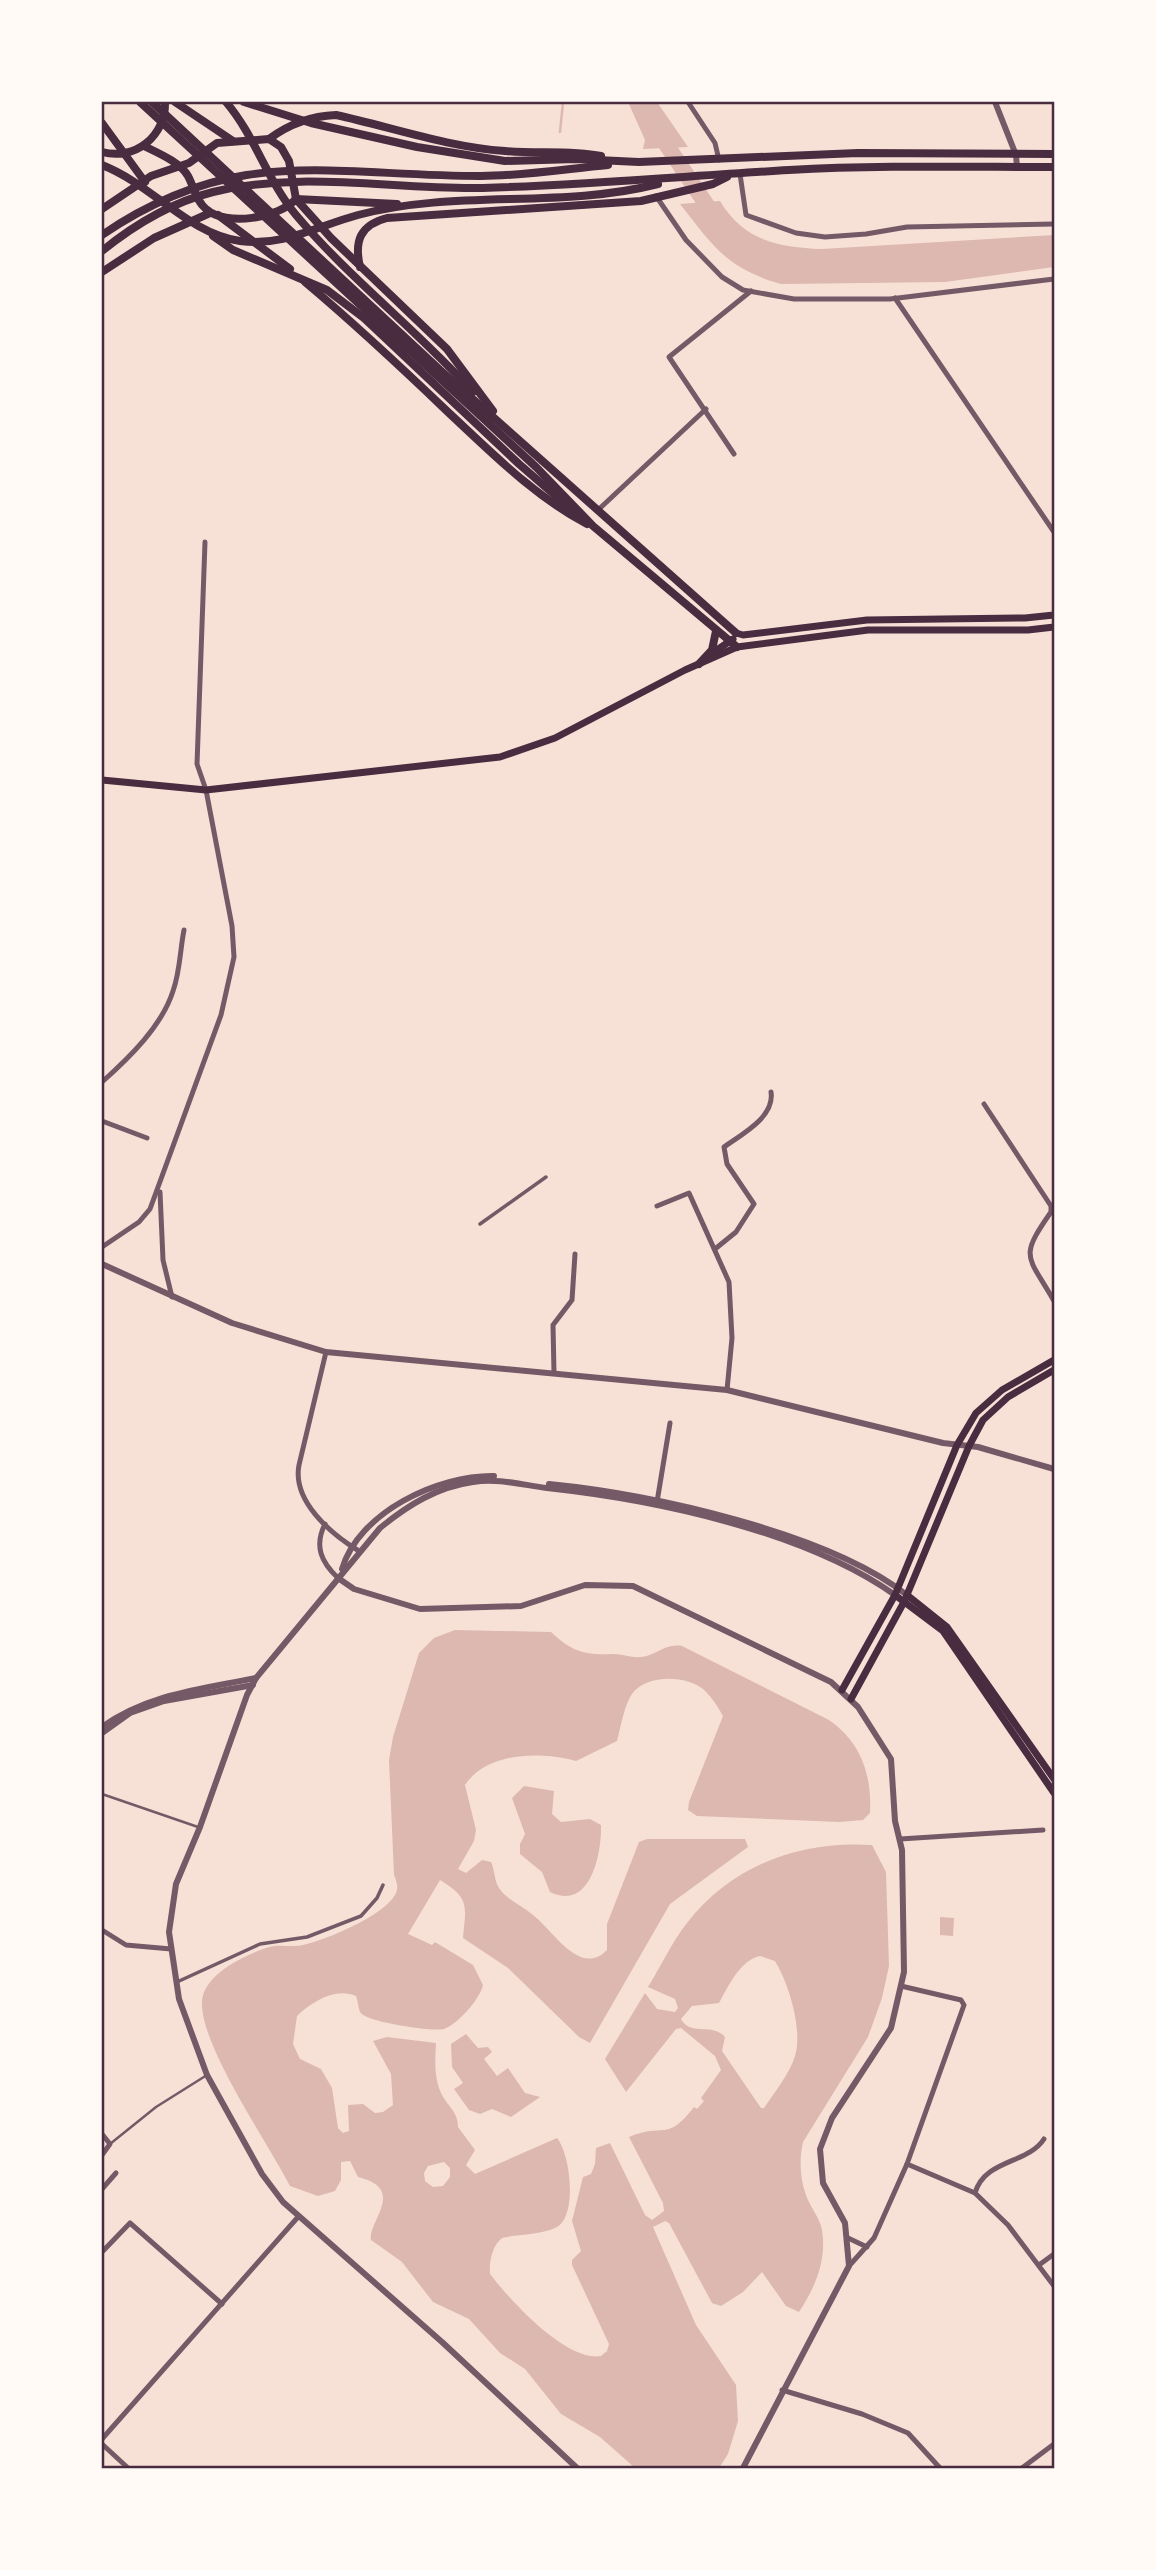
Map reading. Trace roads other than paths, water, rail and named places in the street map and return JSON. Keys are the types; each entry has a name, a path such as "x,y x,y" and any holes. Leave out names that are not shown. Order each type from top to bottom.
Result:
{"main road":[{"path":"141,102 563,494 593,527"},
{"path":"152,102 460,382 503,425 710,612 739,634"},
{"path":"102,152 118,154 144,146 162,126 165,102"},
{"path":"175,102 233,141"},
{"path":"226,102 247,131 279,191 317,239 426,341 460,382"},
{"path":"244,102 311,123 417,147 505,161 576,159 639,162"},
{"path":"102,209 160,172 189,163 217,143 269,139 296,123 319,115 336,115 505,152 574,151 639,162"},
{"path":"102,123 129,163 155,193"},
{"path":"269,139 281,147 289,161 295,197 360,267 447,349 503,425"},
{"path":"144,146 160,153 187,173 200,202 274,256 354,323 521,479 564,511 593,527"},
{"path":"160,153 164,166 160,172"},
{"path":"102,235 135,212 178,191 240,174 274,169 484,176 639,162 858,153 1055,154"},
{"path":"187,173 189,163"},
{"path":"102,165 155,193 233,250 327,289 364,318 519,464 737,648"},
{"path":"360,267 357,242 373,222 400,216 641,201 736,174 792,170 1055,167"},
{"path":"208,233 240,241 274,242 356,215 402,205 616,193 678,178"},
{"path":"102,251 149,218 187,201 213,192 266,183 316,179 446,189 678,178 713,180"},
{"path":"102,272 153,238 214,214 246,219 257,217 280,212 295,197 383,202 456,212"},
{"path":"699,664 712,650 716,632 710,612"},
{"path":"699,664 739,634 867,620 1012,619 1055,615"},
{"path":"102,780 206,790 500,757 555,738 699,664 737,648 868,630 1028,630 1055,627"},
{"path":"842,1690 896,1591 957,1446 987,1401 1055,1360"},
{"path":"851,1699 906,1599 969,1446 993,1409 1055,1370"},
{"path":"896,1591 943,1631 1053,1780 1055,1793"}],"street":[{"path":"688,102 715,143 719,160"},
{"path":"995,102 1016,155 1017,167"},
{"path":"736,174 746,215 796,233 825,237 907,227 1055,224"},
{"path":"656,196 686,240 722,277 751,291 794,299 895,298 1055,279"},
{"path":"734,454 669,357 751,291"},
{"path":"895,298 1055,532"},
{"path":"598,510 706,409"},
{"path":"102,1247 139,1222 150,1209 160,1189 221,1015 234,957 232,926 206,790 197,764 205,542"},
{"path":"102,1082 123,1062 161,1017 174,990 184,930"},
{"path":"715,1249 736,1232 754,1204 727,1164 724,1147 764,1116 773,1101 772,1092"},
{"path":"984,1104 1051,1206 1051,1213 1030,1243 1028,1253 1055,1301"},
{"path":"102,1121 147,1138"},
{"path":"480,1224 546,1177"},
{"path":"160,1189 163,1260 172,1297"},
{"path":"657,1206 689,1193 722,1263 729,1282 732,1338 727,1390"},
{"path":"554,1373 553,1325 572,1300 575,1254"},
{"path":"102,1264 232,1323 326,1352 727,1390 957,1446 969,1446 1055,1469"},
{"path":"326,1352 297,1474 300,1490 325,1524 356,1550"},
{"path":"657,1503 670,1423"},
{"path":"577,2469 442,2342 298,2217 262,2174 207,2075 184,2019 175,1983 171,1949 170,1919 176,1884 254,1681 338,1577 356,1550 403,1509 433,1493 476,1481 492,1480 657,1503 823,1550 896,1591"},
{"path":"325,1524 319,1538 322,1558 338,1577 354,1589 421,1609 521,1606 585,1585 633,1586 816,1673 851,1699 889,1753 895,1821 901,1839 905,1923 901,1986 891,2028 832,2118 820,2149 823,2183 841,2214 848,2238 849,2266"},
{"path":"102,1733 130,1713 164,1701 238,1687 254,1681"},
{"path":"102,1727 127,1709 163,1696 254,1681"},
{"path":"238,1687 247,1695"},
{"path":"901,1839 1043,1830"},
{"path":"175,1983 260,1944 307,1937 361,1916 377,1898 383,1885"},
{"path":"102,1930 126,1945 171,1949"},
{"path":"743,2469 849,2266 874,2238 907,2164 964,2005 961,2000 901,1986"},
{"path":"102,2134 110,2144 102,2155"},
{"path":"975,2193 980,2181 993,2168 1038,2146 1044,2139"},
{"path":"907,2164 975,2193 1002,2218 1055,2286"},
{"path":"102,2189 116,2173"},
{"path":"102,2439 298,2217"},
{"path":"102,2252 130,2223 222,2304"},
{"path":"848,2238 867,2247"},
{"path":"1039,2265 1055,2254"},
{"path":"782,2390 862,2414 908,2433 940,2469"},
{"path":"102,2444 128,2469"},
{"path":"1022,2469 1055,2444"}],"lane":[{"path":"102,1794 200,1827"},
{"path":"110,2144 156,2107 207,2075"}],"waterway":[{"path":"560,132 563,102"},
{"path":"638,102 716,219"}]}
